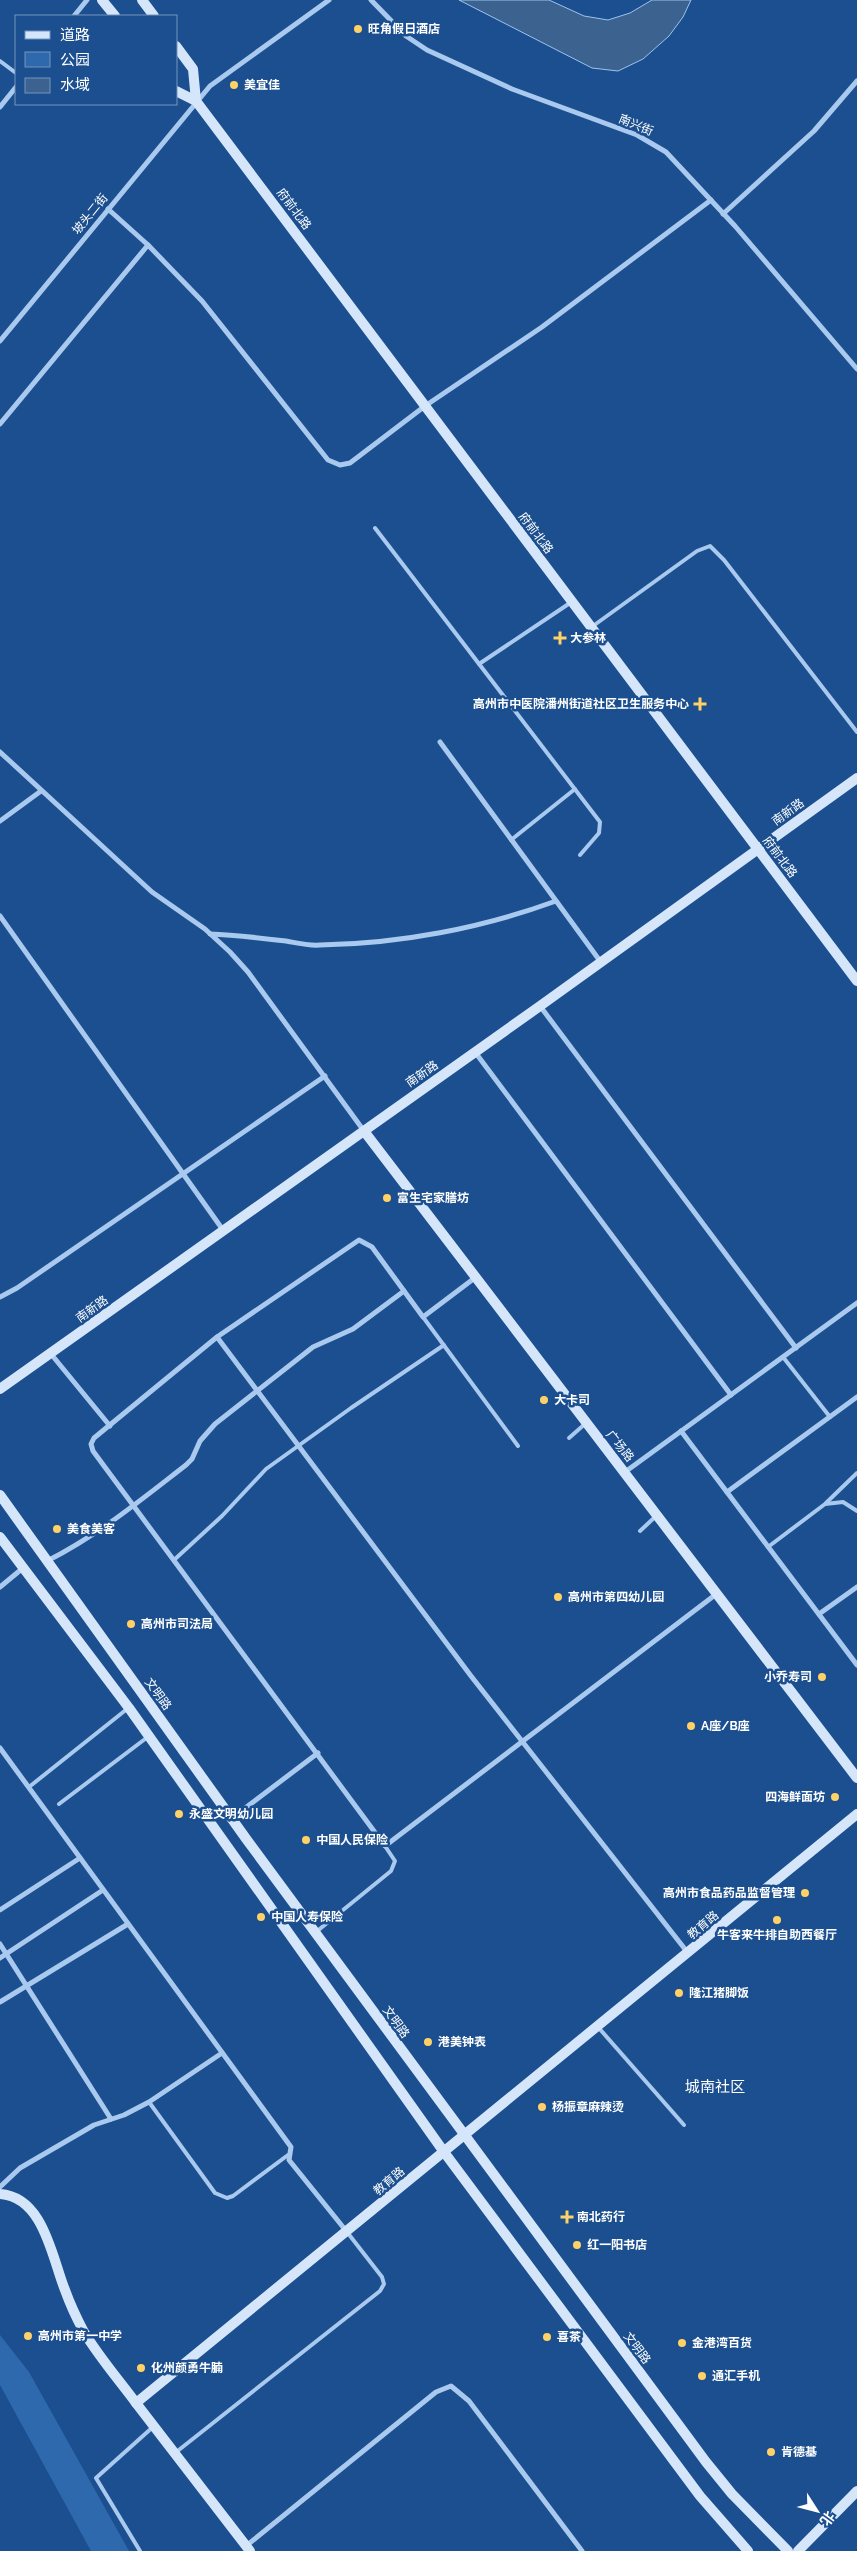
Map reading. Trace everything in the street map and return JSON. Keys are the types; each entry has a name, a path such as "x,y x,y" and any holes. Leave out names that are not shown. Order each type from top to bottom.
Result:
{"main road":[{"path":"102,0 114,15"},
{"path":"142,0 153,15"},
{"path":"178,49 193,69 196,101"},
{"name":"府前北路","path":"178,92 196,101 857,980"},
{"name":"南新路","path":"0,1389 476,1052 857,778"},
{"name":"广场路","path":"364,1131 625,1472 715,1595 857,1778"},
{"name":"文明路","path":"0,1495 232,1818 706,2462 732,2494 788,2551"},
{"path":"0,1538 129,1708 444,2152 700,2496 748,2551"},
{"name":"教育路","path":"136,2403 857,1814"},
{"path":"0,2194 12,2196 23,2203 40,2224 64,2289 84,2331 136,2403 248,2548"},
{"path":"798,2551 857,2491"}],"street":[{"path":"75,15 87,0"},
{"name":"坡头二街","path":"0,341 196,101 219,77 266,46 329,0"},
{"name":"南兴街","path":"371,0 406,36 427,50 512,89 652,142 666,152 711,200 857,370"},
{"path":"723,214 814,130 857,81"},
{"path":"0,107 15,88"},
{"path":"108,209 148,245 226,328 328,460 334,464 350,462 425,406 542,327 711,200"},
{"path":"0,424 148,245"},
{"path":"440,742 600,961"},
{"path":"0,752 152,892 210,934 230,952 248,972 364,1131"},
{"path":"0,761 6,757"},
{"path":"0,821 41,791"},
{"path":"210,934 239,935 318,946 366,942 470,926 514,916 556,901"},
{"path":"0,916 223,1230"},
{"path":"540,1006 796,1348"},
{"path":"476,1052 731,1395"},
{"path":"0,1297 17,1288 325,1076"},
{"path":"476,1277 423,1317 372,1247 359,1240 217,1336 92,1442 92,1451 318,1753 385,1846 715,1595"},
{"path":"47,1561 68,1550 134,1505 192,1459 200,1441 211,1428 313,1347 353,1329 404,1291"},
{"path":"625,1472 857,1302"},
{"path":"217,1336 522,1741 689,1953"},
{"path":"51,1354 110,1426"},
{"path":"727,1492 857,1397"},
{"path":"681,1431 857,1665"},
{"path":"0,1587 23,1568"},
{"path":"819,1614 857,1587"},
{"path":"0,1748 291,2147 288,2160 347,2232"},
{"path":"232,1818 318,1753"},
{"path":"0,1910 80,1858"},
{"path":"0,1958 103,1890"},
{"path":"0,2002 28,1987 128,1924"},
{"path":"0,1944 111,2119"},
{"path":"0,2187 28,2163 94,2125 149,2102 222,2053"},
{"path":"248,2548 436,2392 451,2386 468,2401 582,2551"}],"lane":[{"path":"0,61 15,72"},
{"path":"376,528 600,822 600,829 593,842 580,854"},
{"path":"591,627 696,551 710,546 724,560 857,732"},
{"path":"479,664 572,601"},
{"path":"511,840 575,789"},
{"path":"423,1317 518,1446"},
{"path":"174,1560 227,1512 255,1478 351,1408 444,1346"},
{"path":"783,1357 830,1417"},
{"path":"569,1438 586,1423"},
{"path":"768,1547 825,1504 857,1473"},
{"path":"825,1504 843,1502 857,1511"},
{"path":"640,1531 657,1515"},
{"path":"28,1787 129,1708"},
{"path":"59,1804 148,1736"},
{"path":"316,1932 392,1871 395,1861 385,1846"},
{"path":"598,2027 684,2124"},
{"path":"149,2102 215,2193 221,2197 227,2198 237,2194 288,2155"},
{"path":"175,2453 380,2291 384,2284 382,2277 347,2232"},
{"path":"140,2551 96,2478 154,2426"}],"green space":[{"path":"0,2335 29,2372 129,2551 91,2551 0,2385"}],"water":[{"path":"459,0 549,0 584,16 608,20 630,13 652,0 691,0 683,17 669,36 643,59 618,71 592,68"}],"place":[{"name":"旺角假日酒店","path":"358,29"},
{"name":"美宜佳","path":"234,85"},
{"name":"大参林","path":"560,638"},
{"name":"高州市中医院潘州街道社区卫生服务中心","path":"700,704"},
{"name":"富生宅家膳坊","path":"387,1198"},
{"name":"大卡司","path":"544,1400"},
{"name":"美食美客","path":"57,1529"},
{"name":"高州市第四幼儿园","path":"558,1597"},
{"name":"高州市司法局","path":"131,1624"},
{"name":"小乔寿司","path":"822,1677"},
{"name":"A座/B座","path":"691,1726"},
{"name":"四海鲜面坊","path":"835,1797"},
{"name":"永盛文明幼儿园","path":"179,1814"},
{"name":"中国人民保险","path":"306,1840"},
{"name":"高州市食品药品监督管理","path":"805,1893"},
{"name":"中国人寿保险","path":"261,1917"},
{"name":"牛客来牛排自助西餐厅","path":"777,1920"},
{"name":"隆江猪脚饭","path":"679,1993"},
{"name":"港美钟表","path":"428,2042"},
{"name":"杨振章麻辣烫","path":"542,2107"},
{"name":"南北药行","path":"567,2217"},
{"name":"红一阳书店","path":"577,2245"},
{"name":"高州市第一中学","path":"28,2336"},
{"name":"喜茶","path":"547,2337"},
{"name":"金港湾百货","path":"682,2343"},
{"name":"化州颜勇牛腩","path":"141,2368"},
{"name":"通汇手机","path":"702,2376"},
{"name":"肯德基","path":"771,2452"}],"district":[{"name":"城南社区","path":"715,2087"}]}
